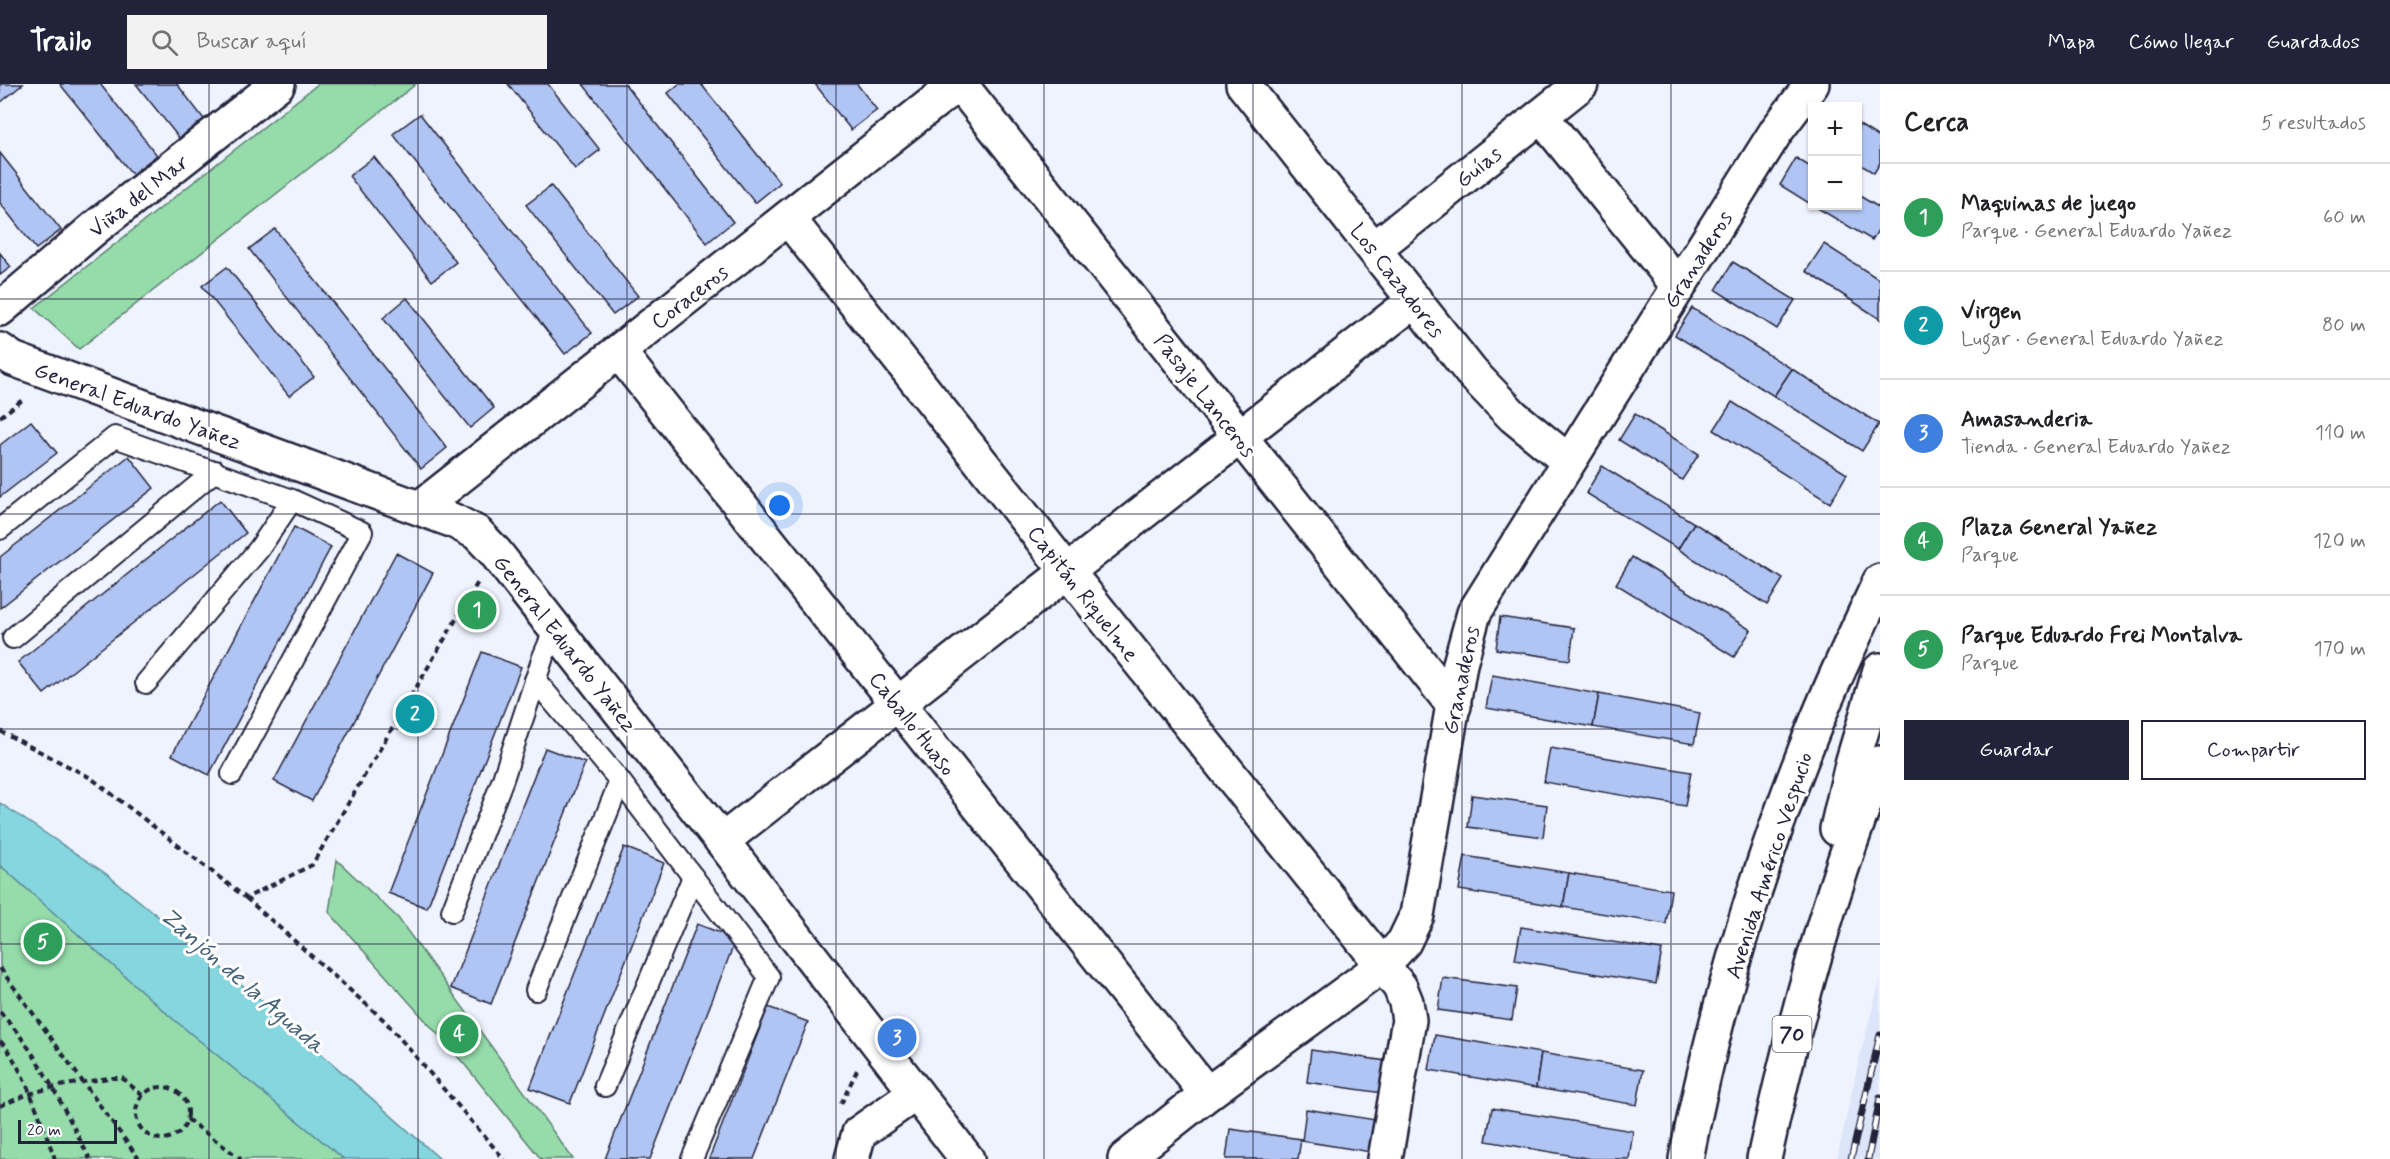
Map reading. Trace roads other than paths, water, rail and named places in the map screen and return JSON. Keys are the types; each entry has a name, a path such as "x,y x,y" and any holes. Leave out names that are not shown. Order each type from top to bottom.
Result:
{"main road":[{"name":"Viña del Mar","path":"0,309 96,227 278,84"},
{"name":"Coraceros","path":"420,508 958,84"},
{"name":"Pasaje Lanceros","path":"958,84 1454,706"},
{"name":"Guías","path":"1374,249 1581,84"},
{"name":"Granaderos","path":"1125,1159 1208,1094 1382,966 1404,942 1417,915 1460,664 1474,613 1777,130 1812,84"},
{"name":"Los Cazadores","path":"1245,85 1493,397 1568,461"},
{"path":"1541,116 1679,287"},
{"name":"Capitán Riquelme","path":"788,218 1400,987 1406,1002 1409,1020 1385,1159"},
{"path":"722,841 1415,300"},
{"name":"Caballo Huaso","path":"619,352 1208,1094"},
{"name":"General Eduardo Yañez","path":"4,359 420,508 477,533 495,552 722,841 967,1159"},
{"name":"Avenida Américo Vespucio","path":"1686,1159 1709,1055 1731,971 1776,829 1818,718 1880,581"},
{"path":"1827,912 1840,815 1852,764 1880,670"},
{"name":"70","path":"1764,1159 1793,1031 1827,912 1880,762"},
{"path":"852,1159 860,1134 916,1093"}],"lane":[{"path":"0,529 115,437 292,500 362,532 231,774"},
{"path":"13,638 215,471"},
{"path":"146,683 259,549 292,500"},
{"path":"452,911 503,779 535,680 555,629"},
{"path":"535,680 620,781 769,977 692,1159"},
{"path":"536,990 620,781"},
{"path":"605,1086 693,877"}],"water":[{"path":"0,803 105,873 263,1002 440,1159 344,1159 172,1018 0,865"}],"railway":[{"path":"1851,1159 1880,1035"},
{"path":"1868,1159 1880,1098"}],"place":[{"name":"Maquinas de juego","path":"477,610"},
{"name":"Virgen","path":"415,714"},
{"name":"Parque Eduardo Frei Montalva","path":"43,942"},
{"name":"Plaza General Yañez","path":"459,1034"},
{"name":"Amasanderia","path":"897,1038"}],"water label":[{"name":"Zanjón de la Aguada","path":"243,980"}]}
